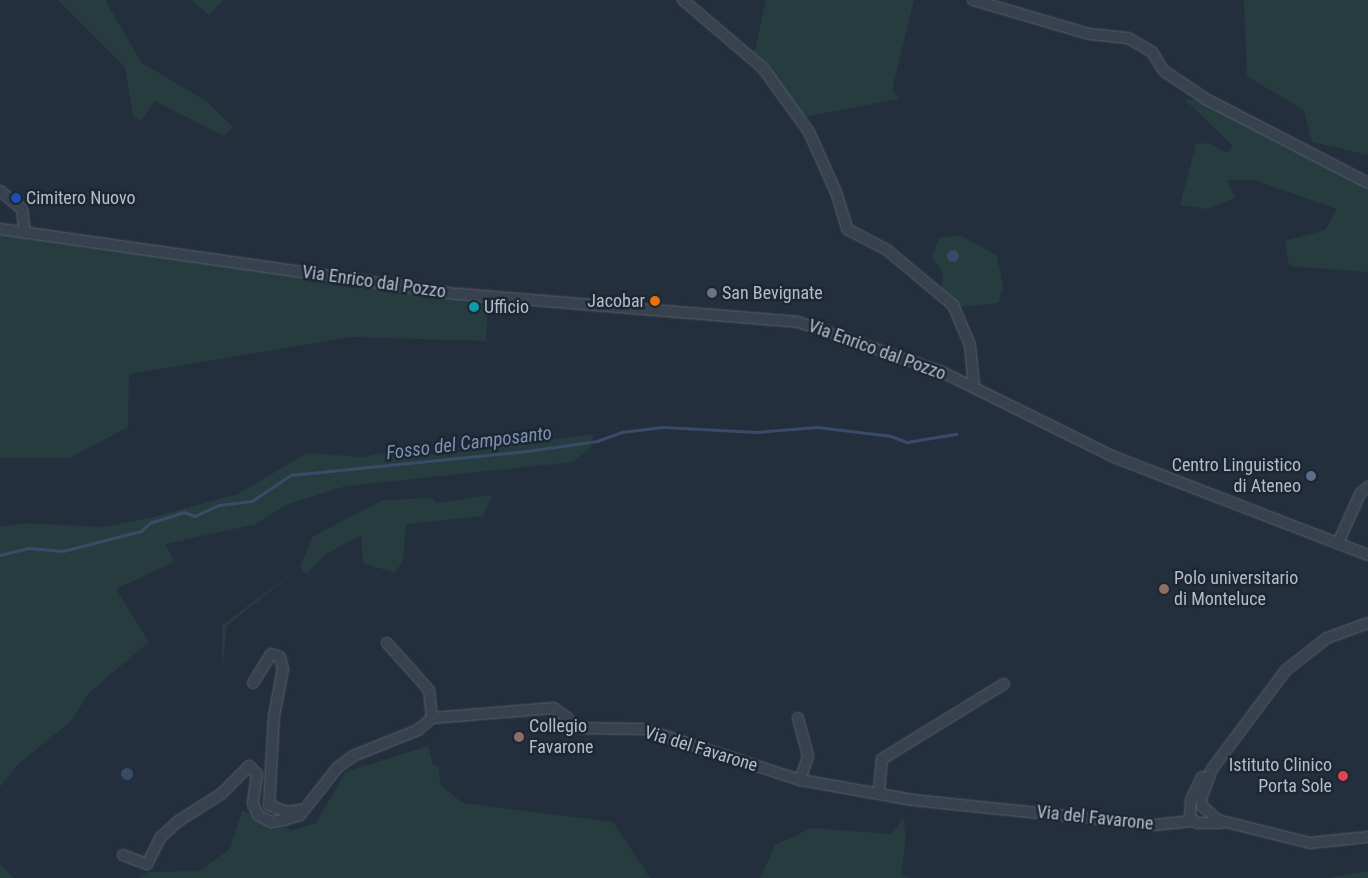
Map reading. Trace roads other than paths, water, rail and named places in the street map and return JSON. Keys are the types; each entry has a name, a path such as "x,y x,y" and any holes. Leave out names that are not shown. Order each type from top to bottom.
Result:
{"street":[{"path":"683,0 763,68 809,132 836,192 847,229 887,250 953,305 970,345 974,385"},
{"path":"973,0 1089,34 1136,42 1152,52 1164,70 1206,99 1261,132 1368,184"},
{"path":"0,191 22,209 25,233"},
{"name":"Via Enrico dal Pozzo","path":"0,229 458,294 780,319 844,334 974,385 1114,457 1368,555"},
{"path":"1338,542 1360,494 1368,488"},
{"path":"1197,822 1191,810 1195,786 1212,769 1286,670 1327,638 1368,623"},
{"path":"123,855 147,864 160,838 177,822 221,794 249,766 257,774 253,804 258,815 278,821 305,810 338,766 353,756 418,730 432,718 429,690 387,643"},
{"path":"253,683 271,654 280,657 283,669 274,716 268,805 286,812 305,810"},
{"path":"879,791 877,770 882,759 1004,684"},
{"name":"Via del Favarone","path":"432,718 554,708 568,718 572,728 644,730 800,780 879,791 913,800 1145,824 1227,823"},
{"path":"798,718 808,756 800,780"},
{"path":"1197,822 1204,809 1202,790 1212,769"},
{"path":"1191,810 1204,809 1227,823 1322,844 1368,837"}],"water":[{"path":"953,250 959,256 953,262 947,256"},
{"path":"125,768 129,768 133,774 129,780 125,780 121,776 121,772"}],"waterway":[{"name":"Fosso del Camposanto","path":"0,555 28,548 63,551 141,531 150,523 184,512 195,516 219,505 252,501 291,475 527,451 597,441 622,432 663,427 757,432 817,427 891,436 907,442 956,434"}],"place":[{"name":"Cimitero Nuovo","path":"16,198"},
{"name":"San Bevignate","path":"712,293"},
{"name":"Jacobar","path":"655,301"},
{"name":"Ufficio","path":"474,307"},
{"name":"Centro Linguistico di Ateneo","path":"1311,476"},
{"name":"Polo universitario di Monteluce","path":"1164,589"},
{"name":"Collegio Favarone","path":"519,737"},
{"name":"Istituto Clinico Porta Sole","path":"1343,776"}]}
